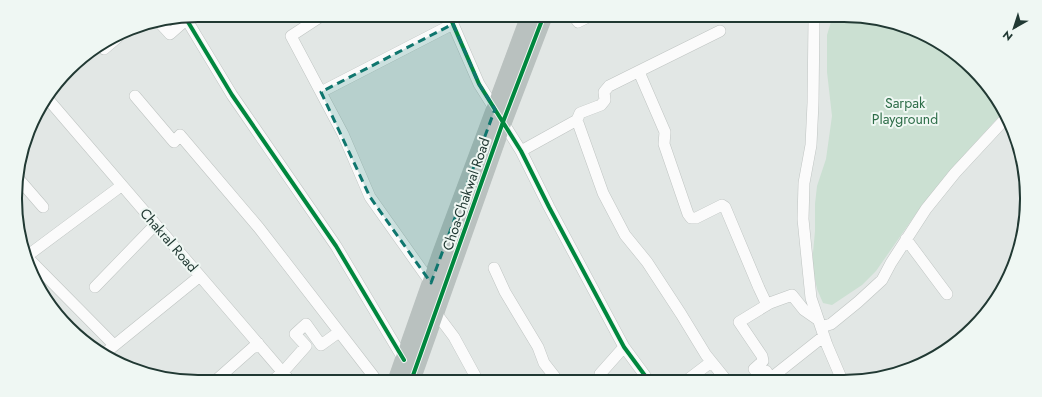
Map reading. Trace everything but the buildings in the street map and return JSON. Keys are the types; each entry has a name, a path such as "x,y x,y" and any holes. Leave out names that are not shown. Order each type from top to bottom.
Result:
{"highway":[{"path":"399,375 431,283 499,116 528,22"},
{"name":"Choa-Chakwal Road","path":"414,375 436,312 499,116 541,22"}],"street":[{"path":"188,22 232,95 336,246 404,360"},
{"path":"312,22 291,36 343,134 370,197 431,283"},
{"path":"321,92 447,22"},
{"path":"452,22 479,84 521,152 624,347 645,375"},
{"path":"814,22 811,145 804,183 803,219 811,298 827,345 840,375"},
{"path":"162,25 170,34 181,23"},
{"path":"521,152 577,120 580,114 601,105 605,100 604,92 606,89 720,31"},
{"path":"639,72 665,132 664,144 688,214 691,218 696,218 722,205 724,207 767,305"},
{"path":"135,96 174,142 180,136 259,228 373,375"},
{"name":"Chakral Road","path":"51,102 121,186 285,375"},
{"path":"577,120 603,193 625,235 647,262 706,355 722,375"},
{"path":"778,375 821,327 831,324 882,280 890,263 926,209 955,173 1003,122"},
{"path":"23,183 43,207"},
{"path":"31,255 121,186"},
{"path":"95,287 155,225"},
{"path":"906,239 947,294"},
{"path":"34,263 114,345"},
{"path":"494,268 505,292 538,347 544,363 553,375"},
{"path":"108,350 200,276"},
{"path":"760,375 754,369 763,361 762,356 739,322 767,305 792,295 821,327"},
{"path":"436,312 454,337 475,375"},
{"path":"279,375 306,346 295,334 306,324 321,345 339,332"},
{"path":"222,375 258,343"},
{"path":"600,375 624,347"},
{"path":"694,375 711,362"},
{"path":"762,375 766,371 769,375"}],"highlighted area":[{"path":"453,24 479,84 495,109 431,283 370,197 321,92"}],"green space":[{"name":"Sarpak Playground","path":"831,22 855,22 878,25 900,31 922,40 951,58 960,66 984,91 1000,116 963,156 920,208 876,271 862,285 832,305 823,303 817,289 812,264 817,186 826,159 832,116 827,72 827,35"}],"cycle path":[{"path":"188,22 232,95 336,246 404,360"},
{"path":"452,22 479,84 521,151 549,207 624,347 645,375"},
{"path":"413,375 503,122 541,22"}]}
